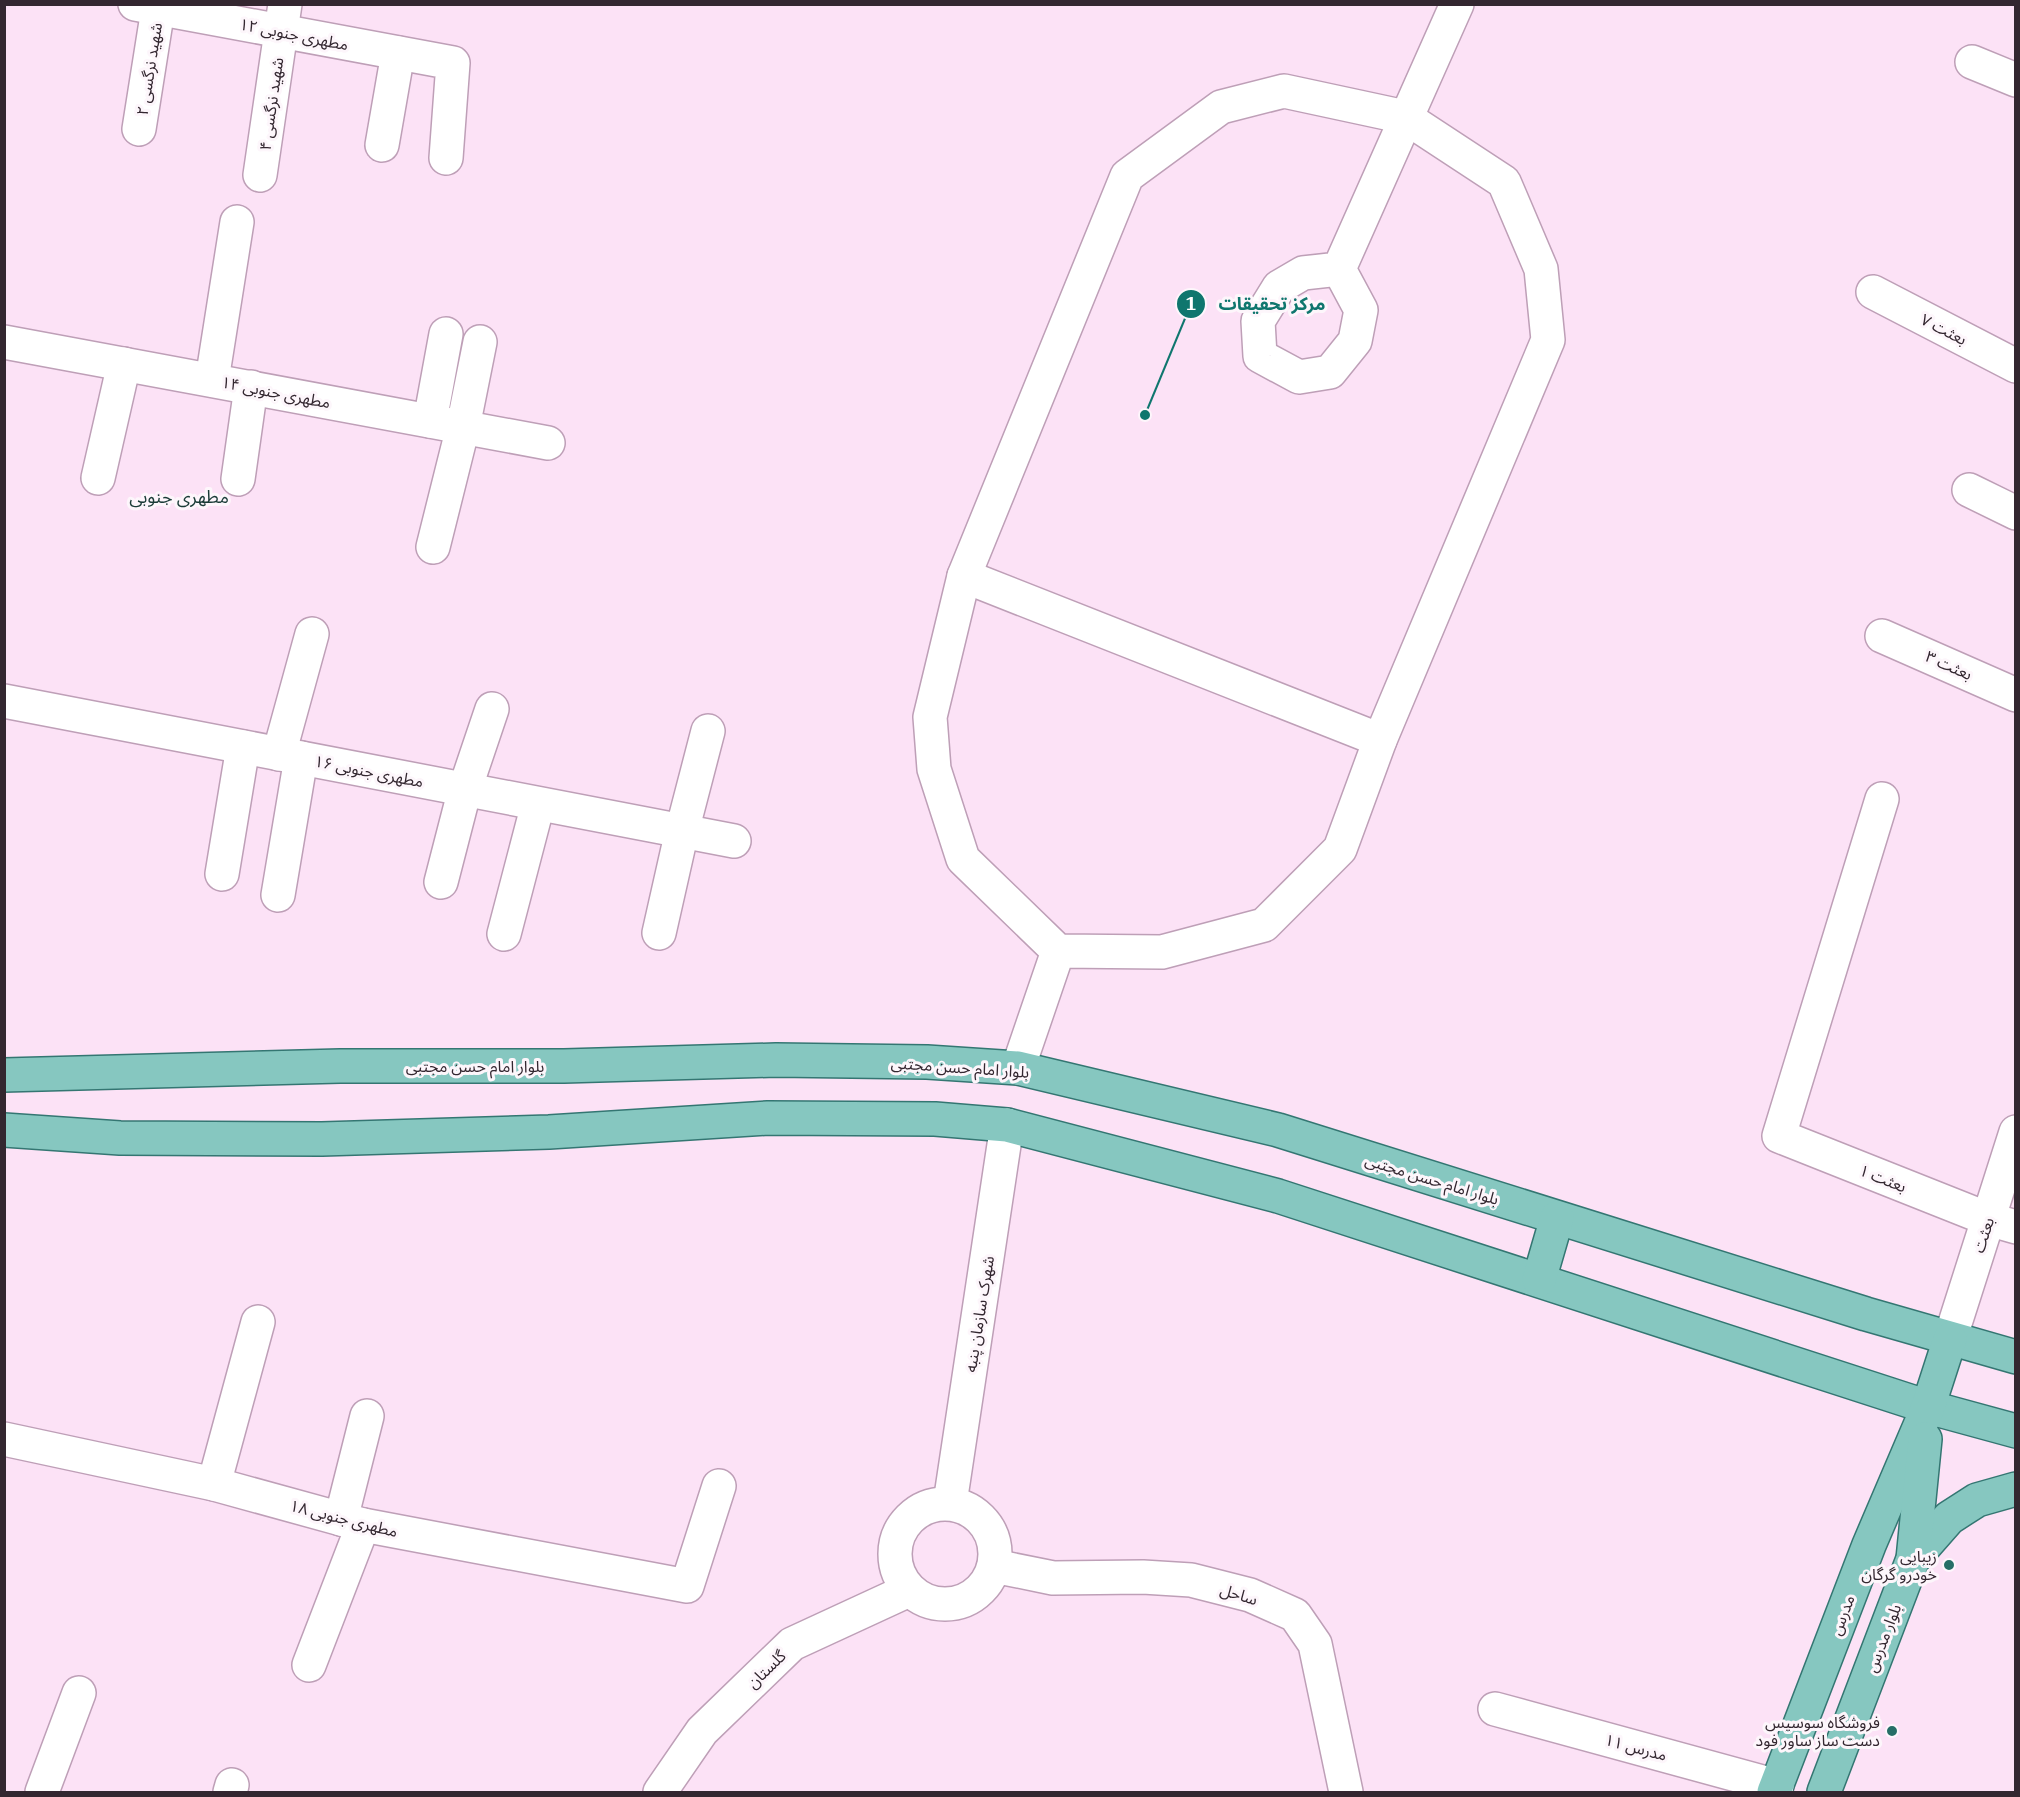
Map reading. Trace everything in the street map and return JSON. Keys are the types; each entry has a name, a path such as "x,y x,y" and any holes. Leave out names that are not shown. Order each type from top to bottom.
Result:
{"main road":[{"name":"بلوار امام حسن مجتبی","path":"4,1075 340,1066 564,1066 776,1060 927,1062 1018,1068 1278,1130 1950,1339 2016,1357"},
{"path":"4,1130 120,1138 322,1139 549,1132 768,1118 935,1119 1007,1125 1278,1196 1928,1407 2016,1431"},
{"path":"1539,1280 1557,1218"},
{"path":"1928,1407 1950,1339"},
{"name":"بلوار مدرس","path":"1824,1792 1913,1559 1928,1407"},
{"name":"مدرس","path":"1776,1789 1869,1545 1928,1407"},
{"path":"1913,1559 1949,1518 1977,1500 2016,1489"}],"street":[{"path":"1339,269 1457,4"},
{"name":"۱۲ مطهری جنوبی","path":"147,7 283,18 398,53 453,63 446,158"},
{"name":"۲ شهید نرگسی","path":"140,129 147,7"},
{"name":"۴ شهید نرگسی","path":"260,176 283,18"},
{"path":"382,145 398,53"},
{"path":"1972,62 2016,80"},
{"path":"1284,91 1406,117 1504,182 1541,269 1548,340 1380,740 1340,849 1264,925 1162,952 1058,951 963,859 934,769 930,717 964,576 1127,176 1221,107 1284,91"},
{"path":"212,380 237,222"},
{"name":"۷ بعثت","path":"1873,292 2016,366"},
{"path":"430,421 446,334"},
{"name":"۱۴ مطهری جنوبی","path":"4,342 548,443"},
{"path":"433,547 463,427 480,342"},
{"path":"98,478 124,364"},
{"path":"238,479 251,387"},
{"path":"1970,490 2016,513"},
{"path":"964,576 1380,740"},
{"path":"278,895 290,756 312,634"},
{"name":"۳ بعثت","path":"1882,636 2016,695"},
{"name":"۱۶ مطهری جنوبی","path":"4,701 734,841"},
{"path":"441,882 465,789 492,709"},
{"path":"659,933 708,731"},
{"path":"222,874 243,747"},
{"name":"۱ بعثت","path":"1882,799 1779,1136 2002,1223"},
{"path":"504,934 538,804"},
{"path":"1018,1068 1058,951"},
{"name":"شهرک سازمان پنبه","path":"950,1503 1007,1125"},
{"name":"بعثت","path":"1950,1339 2002,1223 2016,1132"},
{"path":"214,1484 258,1323"},
{"path":"309,1665 352,1522 367,1416"},
{"name":"۱۸ مطهری جنوبی","path":"4,1439 214,1484 352,1522 687,1586 719,1486"},
{"path":"950,1503 961,1505 976,1514 988,1527 996,1549 994,1566 990,1578 979,1592 964,1601 941,1605 924,1600 909,1590 900,1580 894,1562 894,1545 901,1528 912,1515 927,1506 950,1503"},
{"name":"ساحل","path":"994,1566 1053,1578 1143,1577 1191,1580 1250,1595 1295,1615 1315,1644 1346,1792"},
{"name":"گلستان","path":"660,1792 702,1731 792,1644 909,1590"},
{"path":"42,1792 79,1693"},
{"name":"مدرس ۱۱","path":"1495,1709 1776,1789"}],"place":[{"name":"مرکز تحقیقات","path":"1145,415"},
{"name":"زیبایی خودرو گرگان","path":"1949,1565"},
{"name":"فروشگاه سوسیس دست ساز ساور فود","path":"1892,1731"}],"district":[{"name":"مطهری جنوبی","path":"179,496"}]}
